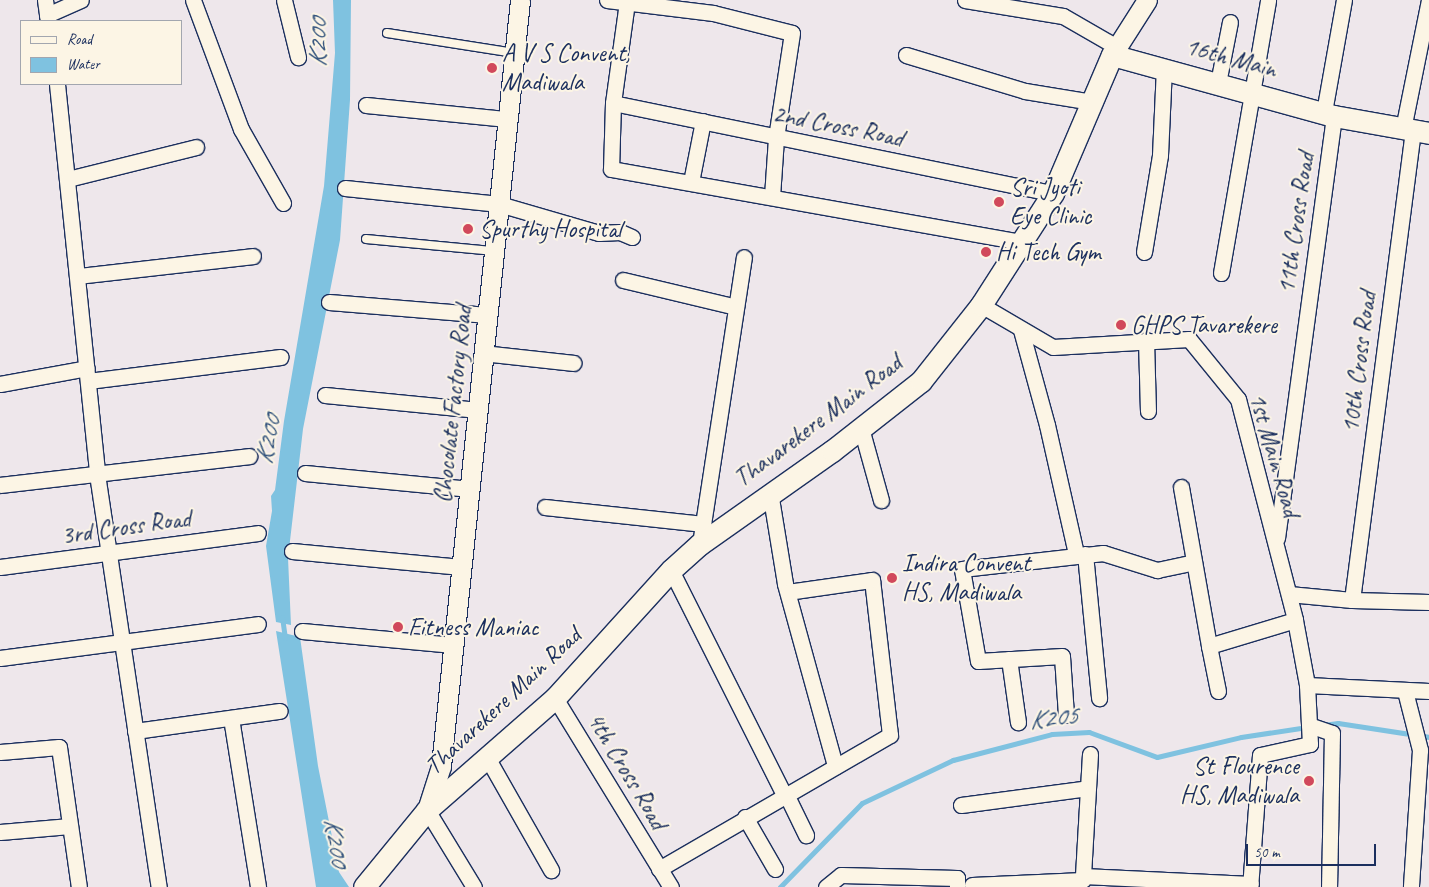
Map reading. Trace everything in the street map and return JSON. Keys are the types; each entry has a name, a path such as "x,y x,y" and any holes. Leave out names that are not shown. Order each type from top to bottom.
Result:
{"main road":[{"name":"16th Main","path":"1115,51 1218,84 1329,114 1415,131"},
{"name":"Thavarekere Main Road","path":"373,883 427,810 488,759 555,698 671,570 701,534 770,492 861,428 921,381 981,305 1053,193 1115,51"}],"street":[{"path":"45,0 48,18 81,0"},
{"path":"193,0 241,129 283,203"},
{"path":"284,0 298,57"},
{"name":"Chocolate Factory Road","path":"427,810 441,766 520,0"},
{"path":"607,0 714,14 792,33 776,138 772,196"},
{"path":"965,0 1063,16 1115,51"},
{"name":"Thavarekere Main Road","path":"1115,51 1147,0"},
{"path":"1222,273 1268,0"},
{"name":"11th Cross Road","path":"1276,546 1344,0"},
{"name":"10th Cross Road","path":"1352,600 1415,131 1429,0"},
{"path":"627,2 613,103 612,169 1022,242"},
{"path":"1218,84 1230,22"},
{"path":"906,55 1025,91 1092,102"},
{"path":"1144,252 1160,155 1164,68"},
{"path":"58,85 96,474 159,887"},
{"name":"2nd Cross Road","path":"613,103 776,138 1053,193"},
{"path":"366,106 508,119"},
{"path":"692,182 703,121"},
{"path":"68,179 196,147"},
{"path":"345,188 499,204 599,233 620,232 632,237"},
{"path":"78,276 253,256"},
{"path":"545,507 701,534 744,257"},
{"path":"623,280 736,307"},
{"path":"329,302 487,316"},
{"name":"1st Main Road","path":"981,305 1054,348 1146,340 1189,339 1238,399 1295,620 1307,685 1310,744 1260,755 1250,885"},
{"path":"1021,330 1080,554 1099,698"},
{"path":"1146,340 1148,412"},
{"path":"484,353 573,363"},
{"path":"0,384 87,374 281,357"},
{"path":"324,395 478,410"},
{"path":"861,428 881,500"},
{"path":"0,485 249,456"},
{"path":"305,473 470,489"},
{"path":"1181,487 1218,691"},
{"path":"770,492 788,592 835,766"},
{"name":"3rd Cross Road","path":"0,567 258,533"},
{"path":"292,551 461,567"},
{"path":"1066,715 1062,656 978,661 962,569 1080,554 1103,553 1157,570 1194,562"},
{"path":"671,570 806,834"},
{"path":"659,870 745,817 890,735 872,580 788,592"},
{"path":"1289,594 1352,600 1429,602"},
{"path":"1209,646 1295,620"},
{"path":"0,658 258,624"},
{"path":"302,631 453,645"},
{"path":"1009,659 1018,722"},
{"path":"1307,685 1429,692"},
{"path":"1405,691 1420,750 1411,887"},
{"name":"4th Cross Road","path":"555,698 671,887"},
{"path":"135,731 280,711"},
{"path":"231,718 258,887"},
{"path":"1309,725 1332,733 1329,887"},
{"path":"0,752 59,747 79,887"},
{"path":"1083,881 1090,754"},
{"path":"488,759 551,870"},
{"path":"961,806 1088,788"},
{"path":"427,810 474,887"},
{"path":"745,817 775,869"},
{"path":"0,832 70,826"},
{"path":"826,887 841,875 957,878 957,887"},
{"path":"972,885 1083,881 1250,885"}],"lane":[{"path":"386,33 514,53"},
{"path":"366,239 494,251"}],"water":[{"path":"333,0 351,0 350,100 340,240 303,429 288,558 291,625 276,622 266,546 272,511 271,496 275,490 284,421 324,186 335,53"},
{"path":"276,631 300,637 318,766 339,872 349,887 316,887"}],"waterway":[{"name":"K200","path":"282,617 285,638"},
{"name":"K205","path":"1323,725 1338,723 1429,737"},
{"name":"K205","path":"780,887 862,803 953,760 1052,734 1089,732 1157,757 1241,737 1307,727"}],"place":[{"name":"A V S Convent, Madiwala","path":"492,68"},
{"name":"Sri Jyoti Eye Clinic","path":"999,202"},
{"name":"Spurthy Hospital","path":"468,229"},
{"name":"Hi Tech Gym","path":"986,252"},
{"name":"GHPS Tavarekere","path":"1121,325"},
{"name":"Indira Convent HS, Madiwala","path":"892,578"},
{"name":"Fitness Maniac","path":"398,627"},
{"name":"St Flourence HS, Madiwala","path":"1309,781"}]}
